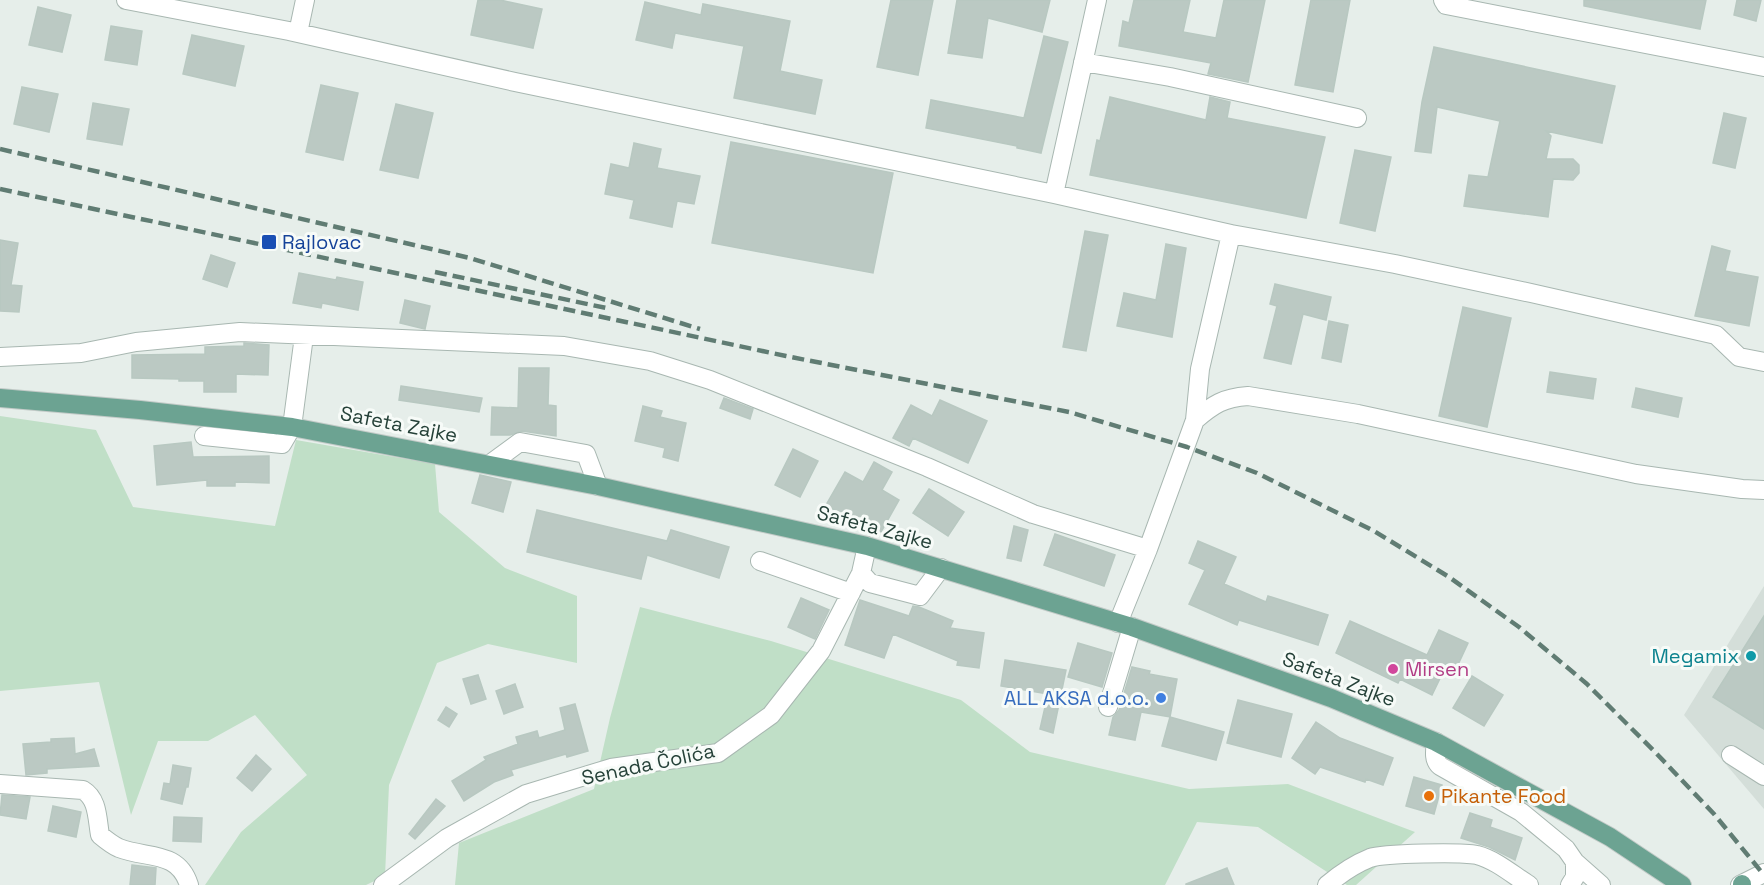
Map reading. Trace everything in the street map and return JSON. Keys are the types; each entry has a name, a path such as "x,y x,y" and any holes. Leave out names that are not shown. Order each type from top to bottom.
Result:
{"main road":[{"name":"Safeta Zajke","path":"0,398 140,410 292,427 598,486 867,546 1125,625 1331,698 1436,742 1610,837 1682,885"}],"street":[{"path":"126,0 298,33 515,82 1054,194 1232,234 1497,286 1716,335 1740,357 1764,362"},
{"path":"298,33 305,0"},
{"path":"1054,194 1097,0"},
{"path":"1443,0 1446,5 1764,67"},
{"path":"1083,62 1170,77 1357,118"},
{"path":"1108,707 1125,625 1148,549 1195,420 1200,369 1232,234"},
{"path":"0,357 81,354 135,342 240,332 564,346 650,361 710,380 927,467 1033,514 1148,549"},
{"path":"204,436 282,444 292,427 304,336"},
{"path":"1195,420 1214,404 1230,397 1248,396 1358,414 1636,474 1764,490"},
{"path":"490,464 520,442 586,454 598,486"},
{"name":"Senada Čolića","path":"383,885 447,838 526,794 611,768 717,753 771,715 821,651 861,573 867,546"},
{"path":"760,561 851,593"},
{"path":"861,573 870,583 920,596 941,568"},
{"path":"1436,742 1436,763 1521,812 1566,849 1575,862 1601,885"},
{"path":"1731,755 1764,776"},
{"path":"0,784 83,790 90,794 94,802 100,834 105,839 120,848 174,863 183,871 189,885"},
{"path":"1327,885 1345,871 1372,857 1458,852 1478,855 1530,885"},
{"path":"1569,885 1575,876 1575,862"},
{"path":"1741,885 1764,873"}],"shaded area":[{"path":"1764,586 1764,809 1684,715"}],"green space":[{"path":"0,416 96,430 133,507 275,526 296,440 435,464 439,512 505,568 577,596 577,663 488,644 437,663 389,785 385,876 366,885 205,885 241,832 307,775 255,715 208,741 158,741 131,815 99,682 0,691"},
{"path":"640,607 771,641 961,700 1030,752 1189,789 1288,784 1415,832 1356,885 1347,885 1258,827 1197,822 1165,885 455,885 459,843 594,789 610,718"}],"building":[{"path":"478,0 500,0 542,9 533,48 471,35"},
{"path":"891,0 933,0 918,75 877,67"},
{"path":"957,0 1050,0 1042,32 988,18 982,58 948,53"},
{"path":"1134,0 1190,0 1183,32 1216,38 1224,0 1265,0 1248,82 1208,74 1211,63 1119,46 1123,21 1129,23"},
{"path":"1311,0 1350,0 1333,92 1295,85"},
{"path":"1584,0 1706,0 1700,29 1584,6"},
{"path":"1737,0 1761,0 1756,21 1734,15"},
{"path":"645,2 701,15 703,4 790,21 780,71 822,80 815,114 734,98 744,46 675,33 672,48 636,40"},
{"path":"38,7 71,15 62,52 29,45"},
{"path":"111,26 142,31 137,65 105,60"},
{"path":"192,35 244,46 235,86 183,74"},
{"path":"1044,36 1068,42 1041,153 926,128 931,100 1024,118"},
{"path":"1434,47 1615,86 1602,143 1546,131 1551,136 1546,159 1573,159 1579,165 1579,173 1573,180 1553,179 1548,217 1464,206 1469,175 1488,177 1500,121 1437,107 1431,153 1415,151 1422,102"},
{"path":"321,85 358,93 343,160 306,152"},
{"path":"22,87 58,94 49,132 14,124"},
{"path":"1110,97 1206,120 1210,97 1230,102 1227,118 1325,137 1306,218 1090,175 1097,140 1100,141"},
{"path":"93,103 129,109 122,145 87,139"},
{"path":"396,104 433,113 418,178 380,170"},
{"path":"1724,113 1746,118 1735,168 1713,163"},
{"path":"731,142 893,173 873,273 712,243"},
{"path":"634,143 661,149 657,168 700,176 694,204 677,201 672,227 630,218 634,200 605,194 611,164 629,168"},
{"path":"1355,150 1391,157 1375,231 1340,223"},
{"path":"1085,231 1108,235 1086,351 1063,347"},
{"path":"0,240 18,243 11,285 22,286 19,312 0,311"},
{"path":"1166,244 1186,248 1172,337 1117,326 1124,293 1156,300"},
{"path":"1712,246 1730,251 1725,271 1758,277 1749,326 1695,316"},
{"path":"211,255 235,263 227,287 203,279"},
{"path":"299,273 363,282 358,310 322,303 321,308 293,303"},
{"path":"1275,284 1331,297 1326,320 1303,314 1291,364 1264,358 1277,306 1270,304"},
{"path":"405,300 430,306 425,329 400,323"},
{"path":"1463,307 1511,318 1487,427 1439,416"},
{"path":"1329,321 1348,325 1341,362 1322,358"},
{"path":"244,343 269,345 268,375 236,374 236,392 204,392 204,381 132,378 132,355 205,354 205,347 244,346"},
{"path":"519,368 549,368 548,405 556,406 556,436 522,431 510,435 491,435 492,407 518,408"},
{"path":"1550,372 1596,379 1593,399 1547,392"},
{"path":"401,386 482,398 479,412 399,400"},
{"path":"1636,388 1682,398 1678,417 1632,407"},
{"path":"724,398 753,409 750,419 720,408"},
{"path":"940,400 987,421 968,463 913,438 909,446 893,438 911,405 932,416"},
{"path":"643,406 662,411 660,417 686,423 678,461 663,457 665,448 635,441"},
{"path":"191,442 193,457 269,456 269,483 235,482 235,486 207,486 207,480 157,485 154,446"},
{"path":"793,449 818,461 800,497 775,485"},
{"path":"874,462 892,472 882,490 899,500 881,532 857,519 855,522 826,505 845,472 863,482"},
{"path":"480,475 511,482 503,512 472,503"},
{"path":"929,489 964,512 948,536 913,513"},
{"path":"537,510 667,541 671,530 729,547 719,578 647,555 641,579 527,552"},
{"path":"1014,526 1028,530 1021,561 1007,558"},
{"path":"1055,534 1115,555 1104,586 1044,565"},
{"path":"1198,541 1236,557 1224,584 1266,602 1268,596 1328,615 1318,645 1239,620 1237,625 1189,604 1205,570 1189,563"},
{"path":"801,598 829,610 815,639 788,627"},
{"path":"860,600 909,616 913,606 919,607 953,621 950,628 984,633 979,668 957,665 958,661 893,634 884,658 845,645"},
{"name":"Megamix","path":"1764,616 1764,729 1713,697"},
{"path":"1350,621 1427,655 1439,630 1468,643 1456,669 1447,664 1432,695 1400,679 1398,683 1336,653"},
{"path":"1078,643 1112,653 1102,687 1068,677"},
{"path":"1005,660 1066,670 1053,733 1040,729 1048,694 1001,686"},
{"path":"1132,667 1150,671 1149,674 1177,679 1170,717 1141,712 1135,740 1109,735 1113,717 1119,710"},
{"path":"478,675 486,699 471,704 463,679"},
{"path":"1472,676 1503,695 1484,726 1453,708"},
{"path":"515,684 523,707 504,714 496,691"},
{"path":"1238,700 1292,714 1281,757 1227,743"},
{"path":"575,704 588,751 567,757 566,754 511,770 513,775 494,782 464,801 452,781 486,760 484,757 518,744 516,737 537,731 539,738 565,730 560,708"},
{"path":"446,707 457,714 449,727 438,720"},
{"path":"1170,717 1224,732 1216,760 1162,746"},
{"path":"1316,722 1340,738 1393,758 1383,785 1366,779 1365,782 1320,767 1315,774 1292,758"},
{"path":"74,738 75,754 94,749 99,766 47,769 47,773 26,775 23,744"},
{"path":"256,755 271,769 252,791 237,778"},
{"path":"173,765 191,768 182,804 161,799 164,783 170,784"},
{"path":"1414,777 1442,785 1434,814 1406,806"},
{"path":"2,795 30,797 26,819 0,815"},
{"path":"436,799 445,806 415,839 409,834"},
{"path":"53,806 81,812 76,837 48,831"},
{"path":"1470,813 1492,820 1490,827 1522,838 1515,860 1489,847 1461,838"},
{"path":"174,817 202,818 201,842 173,841"},
{"path":"132,865 156,868 155,885 130,885"},
{"path":"1227,868 1234,885 1186,885 1186,884"}],"railway":[{"path":"0,149 470,258 700,329"},
{"path":"0,189 786,356 1069,412 1187,447 1257,473 1374,531 1449,577 1519,627 1587,684 1656,753 1714,814 1764,875"},
{"path":"435,272 611,309"}],"place":[{"name":"Rajlovac","path":"269,242"},
{"name":"Megamix","path":"1751,656"},
{"name":"Mirsen","path":"1393,669"},
{"name":"ALL AKSA d.o.o.","path":"1161,698"},
{"name":"Pikante Food","path":"1429,796"}]}
